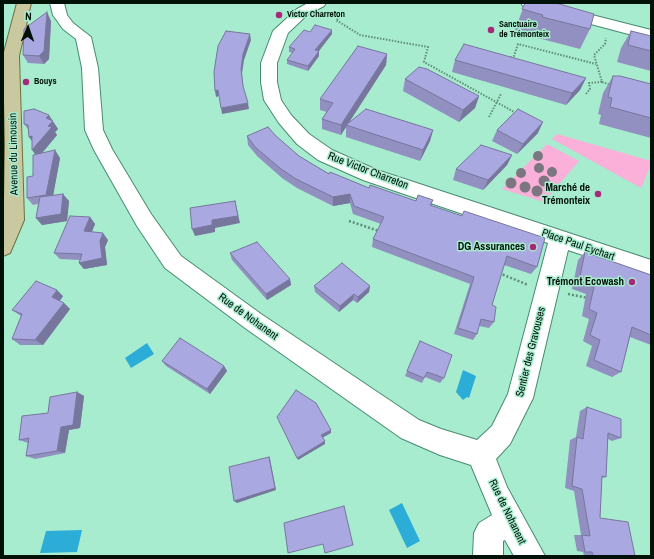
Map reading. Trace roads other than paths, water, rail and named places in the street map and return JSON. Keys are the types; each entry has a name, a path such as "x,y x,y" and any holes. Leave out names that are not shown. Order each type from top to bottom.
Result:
{"main road":[{"name":"Avenue du Limousin","path":"3,247 14,220 15,205 11,56 24,3"}],"street":[{"name":"Rue de Nohanent","path":"57,3 60,15 68,26 83,37 90,68 94,130 100,140 103,150 144,220 174,262 253,322 410,429 440,442 481,455 497,496 530,556"},
{"name":"Rue Victor Charreton","path":"318,3 302,12 281,31 269,62 273,100 285,119 303,139 325,155 370,175 504,220"},
{"path":"528,3 651,34"},
{"name":"Place Paul Eychart","path":"504,220 651,269"},
{"name":"Sentier des Gravouses","path":"481,455 501,434 520,398 560,239"},
{"path":"488,556 489,533 510,520"}],"water":[{"path":"147,343 154,354 131,368 125,358"},
{"path":"463,370 476,376 469,398 467,397 463,400 456,392"},
{"path":"402,503 420,541 407,548 389,510"},
{"path":"82,530 77,552 40,553 46,531"}],"place":[{"name":"Victor Charreton","path":"279,15"},
{"name":"Sanctuaire de Trémonteix","path":"491,30"},
{"name":"Bouys","path":"26,82"},
{"name":"Marché de Trémonteix","path":"598,194"},
{"name":"DG Assurances","path":"533,247"},
{"name":"Trémont Ecowash","path":"632,282"}]}
